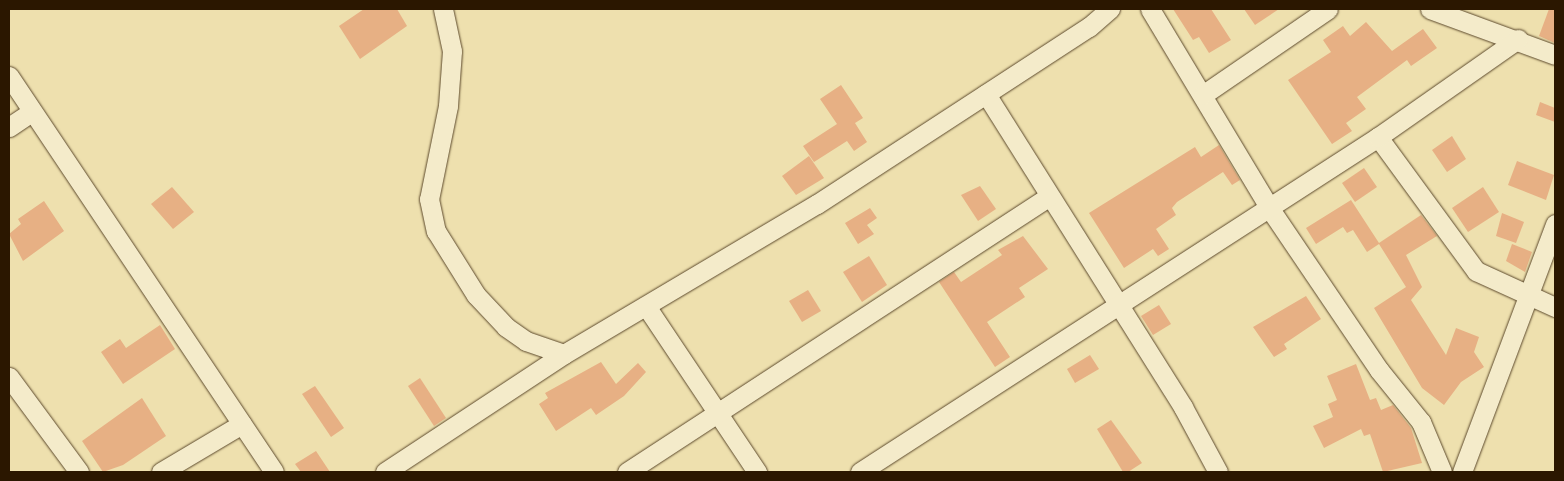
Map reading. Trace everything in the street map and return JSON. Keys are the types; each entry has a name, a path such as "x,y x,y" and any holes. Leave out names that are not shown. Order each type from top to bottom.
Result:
{"street":[{"path":"443,9 452,51 448,106 430,199 436,231 476,296 506,327 526,341 564,354"},
{"path":"385,472 564,354 817,204 986,94 1110,9"},
{"path":"1150,9 1204,94 1270,208 1379,370 1421,422 1442,472"},
{"path":"1204,94 1328,9"},
{"path":"1430,9 1518,39 1555,55"},
{"path":"860,472 1378,137 1518,39"},
{"path":"9,76 30,113 274,472"},
{"path":"986,94 1048,197 1183,407 1218,472"},
{"path":"9,127 30,113"},
{"path":"1378,137 1476,271 1555,307"},
{"path":"627,472 718,416 1048,197"},
{"path":"1462,472 1555,224"},
{"path":"646,306 757,472"},
{"path":"9,377 79,472"},
{"path":"161,472 242,424"}],"building":[{"path":"364,9 397,9 407,26 360,59 339,26"},
{"path":"1173,9 1211,9 1231,40 1209,53 1199,37 1193,40"},
{"path":"1244,9 1279,9 1255,25"},
{"path":"1549,9 1555,9 1555,43 1539,36"},
{"path":"1366,22 1392,51 1423,29 1437,48 1411,66 1407,60 1357,97 1366,109 1346,123 1352,131 1332,144 1288,80 1331,52 1323,40 1343,26 1350,36"},
{"path":"841,85 863,118 855,123 867,142 854,151 847,141 814,162 803,146 837,124 820,99"},
{"path":"1540,102 1555,108 1555,122 1536,115"},
{"path":"1452,136 1466,159 1447,172 1432,150"},
{"path":"1219,145 1240,180 1232,185 1223,172 1177,202 1172,208 1176,215 1156,229 1169,249 1158,256 1153,249 1124,268 1089,213 1195,147 1201,157"},
{"path":"809,156 824,178 796,195 782,176"},
{"path":"1517,161 1554,175 1546,200 1508,185"},
{"path":"1364,168 1377,187 1355,202 1342,183"},
{"path":"980,186 996,209 978,221 961,195"},
{"path":"172,187 194,212 173,229 151,204"},
{"path":"1483,187 1499,212 1468,232 1452,208"},
{"path":"1351,200 1379,243 1421,215 1437,236 1406,255 1422,287 1411,300 1446,355 1456,328 1479,337 1474,352 1484,367 1461,382 1444,405 1422,388 1374,308 1406,287 1379,244 1367,252 1353,230 1347,233 1343,227 1316,244 1306,228"},
{"path":"44,201 64,231 23,261 9,234 21,224 18,219"},
{"path":"870,208 877,218 867,225 874,234 858,244 845,223"},
{"path":"1502,213 1524,222 1516,243 1496,236"},
{"path":"1023,236 1048,269 1019,288 1025,297 987,322 1010,357 995,367 939,282 954,272 961,282 1002,255 998,250"},
{"path":"1512,244 1532,252 1525,272 1506,261"},
{"path":"869,256 887,285 862,302 843,272"},
{"path":"808,290 821,311 802,322 789,301"},
{"path":"1306,296 1321,319 1284,344 1287,349 1274,357 1253,327"},
{"path":"1159,305 1171,324 1153,335 1141,316"},
{"path":"160,325 175,349 123,384 101,352 120,339 126,348"},
{"path":"1090,355 1099,369 1075,383 1067,369"},
{"path":"601,362 616,384 638,363 646,372 624,396 596,415 591,408 556,431 539,404 548,398 545,393"},
{"path":"1356,364 1370,400 1376,398 1381,410 1393,405 1411,428 1422,463 1383,472 1370,434 1364,436 1361,429 1324,448 1313,426 1333,417 1328,404 1337,400 1327,376"},
{"path":"420,378 446,418 434,426 408,386"},
{"path":"315,386 344,428 331,437 302,394"},
{"path":"142,398 166,436 123,465 103,472 82,441"},
{"path":"1111,420 1142,463 1128,472 1123,472 1097,429"},
{"path":"316,451 330,472 301,472 295,464"}]}
